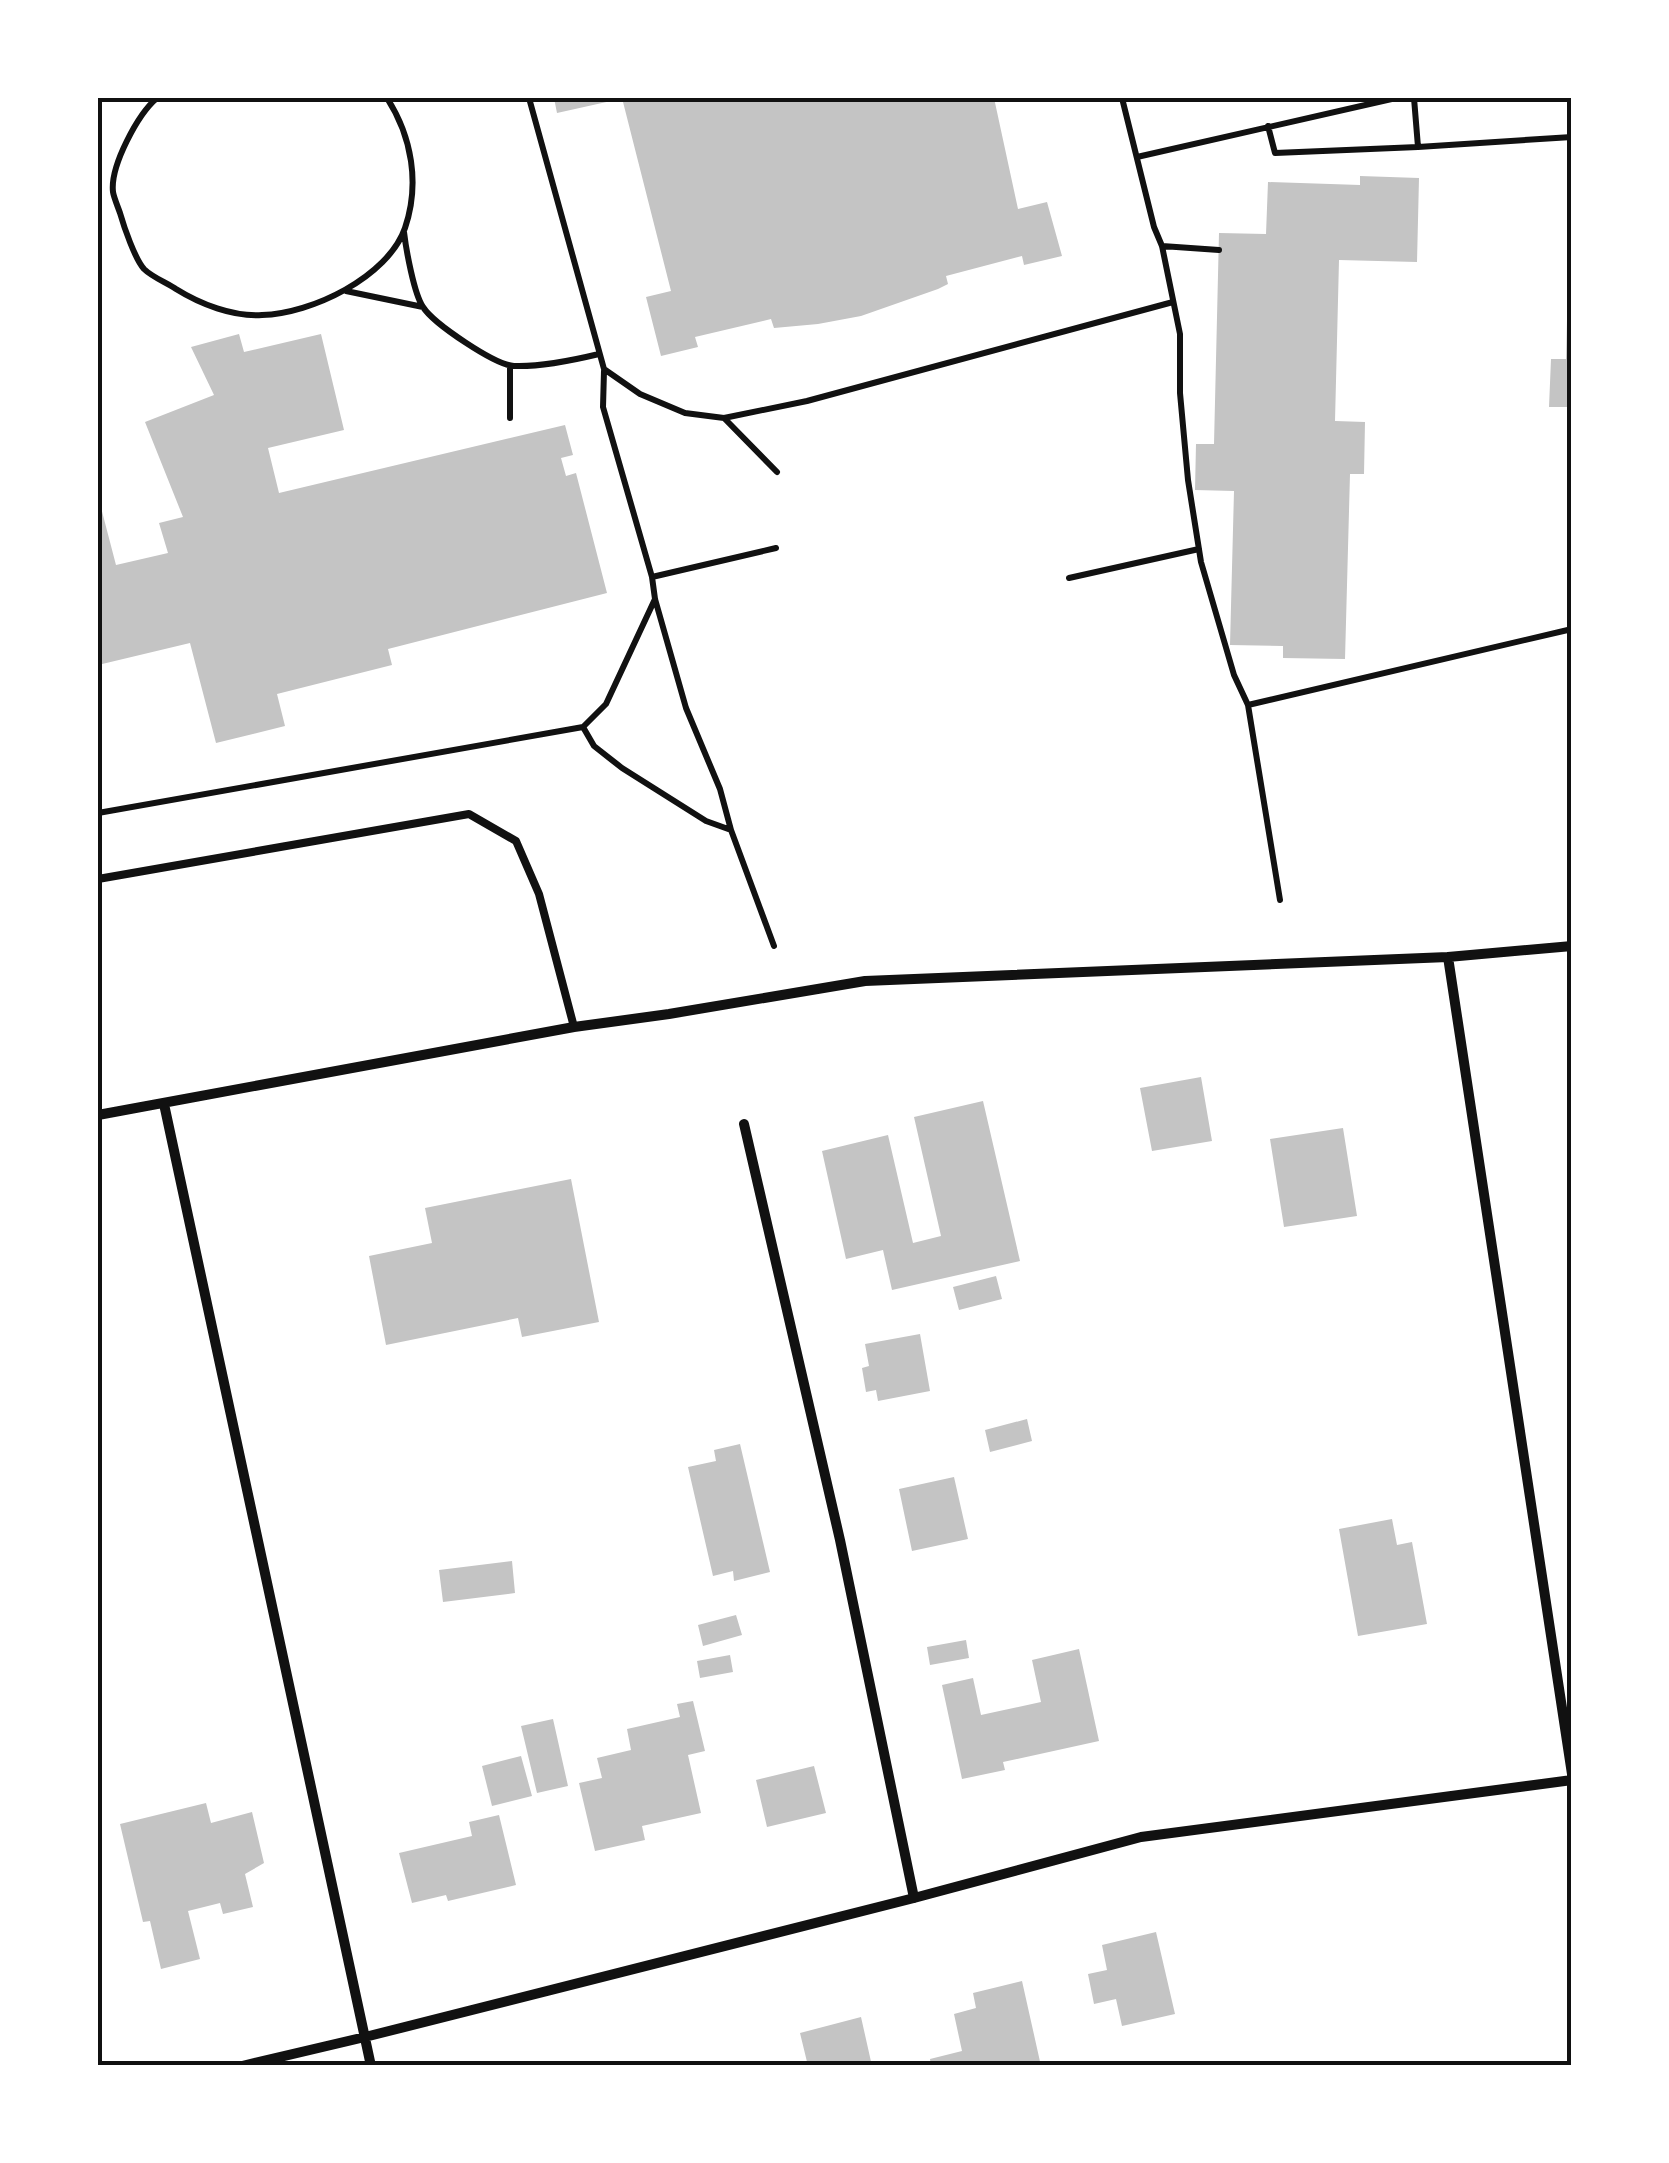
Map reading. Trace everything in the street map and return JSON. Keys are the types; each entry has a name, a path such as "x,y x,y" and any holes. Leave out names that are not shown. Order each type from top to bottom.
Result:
{"street":[{"path":"98,1115 574,1027 865,982 1448,957 1572,946"},
{"path":"242,2066 914,1898 1141,1837 1572,1777 1448,957"},
{"path":"164,1104 371,2066"},
{"path":"744,1124 840,1540 914,1898"}],"lane":[{"path":"98,879 469,814 516,841 539,894 574,1027"}],"path":[{"path":"157,98 127,139 113,189 126,231 144,269 194,300 262,316 304,307 346,291 388,256 404,230"},
{"path":"387,98 399,116 412,154 412,190 404,230 407,256 423,307"},
{"path":"529,98 604,370 603,407 686,708 720,789 774,946"},
{"path":"1122,98 1162,246 1180,334 1180,392 1199,549 1234,674 1248,706 1280,900"},
{"path":"1136,157 1396,98"},
{"path":"1414,98 1418,148"},
{"path":"1268,126 1275,154 1572,137"},
{"path":"1162,246 1219,250"},
{"path":"346,291 423,307 462,341 510,366 599,354"},
{"path":"604,370 640,394 685,412 724,418 808,400 1173,302"},
{"path":"510,366 510,418"},
{"path":"724,418 777,472"},
{"path":"652,577 776,548"},
{"path":"1069,578 1199,549"},
{"path":"98,813 583,727 606,704 655,599"},
{"path":"1248,706 1572,629"},
{"path":"583,727 594,746 622,768 706,821 732,830"}],"building":[{"path":"554,98 620,98 620,99 557,113"},
{"path":"622,98 994,98 1018,209 1047,202 1062,256 1024,265 1022,256 946,276 948,284 938,289 861,316 774,328 771,319 695,337 698,347 661,356 646,297 671,291"},
{"path":"1360,176 1419,178 1417,262 1339,260 1335,421 1365,422 1364,474 1350,474 1345,659 1283,658 1283,646 1230,645 1234,491 1195,490 1196,444 1214,444 1219,233 1266,234 1268,182 1360,185"},
{"path":"1568,279 1572,279 1572,407 1549,407 1551,359 1566,359"},
{"path":"239,334 244,352 321,334 344,430 268,448 279,493 565,425 573,455 561,458 566,476 576,473 607,593 388,649 392,665 277,694 285,726 216,743 190,643 98,665 98,496 116,565 168,553 159,523 183,517 145,422 214,395 191,347"},
{"path":"1201,1077 1212,1141 1152,1151 1140,1088"},
{"path":"983,1101 1020,1261 892,1290 883,1250 846,1259 822,1151 888,1135 913,1243 941,1236 914,1117"},
{"path":"1343,1128 1357,1216 1284,1227 1270,1139"},
{"path":"571,1179 599,1322 522,1337 518,1318 386,1345 369,1256 432,1243 425,1208"},
{"path":"996,1276 1002,1299 959,1310 953,1287"},
{"path":"920,1334 930,1391 878,1401 876,1390 866,1392 862,1368 869,1366 865,1344"},
{"path":"1027,1419 1032,1441 990,1452 985,1430"},
{"path":"740,1444 770,1572 734,1581 733,1571 713,1576 688,1467 716,1461 714,1450"},
{"path":"954,1477 968,1539 912,1551 899,1489"},
{"path":"1392,1519 1397,1545 1412,1542 1427,1624 1358,1636 1339,1529"},
{"path":"512,1561 515,1593 443,1602 439,1570"},
{"path":"736,1615 742,1635 703,1646 698,1625"},
{"path":"966,1640 969,1658 930,1665 927,1647"},
{"path":"1079,1649 1099,1741 1003,1762 1005,1770 962,1779 942,1685 973,1678 981,1715 1041,1702 1032,1660"},
{"path":"730,1655 733,1672 700,1678 697,1661"},
{"path":"693,1701 705,1751 688,1755 701,1813 642,1826 645,1840 595,1851 579,1783 602,1778 597,1758 631,1750 627,1729 680,1717 677,1704"},
{"path":"553,1719 568,1786 537,1793 521,1726"},
{"path":"521,1756 532,1796 492,1806 482,1766"},
{"path":"814,1766 826,1813 767,1827 756,1780"},
{"path":"206,1803 211,1823 252,1812 264,1863 245,1874 253,1907 223,1914 220,1903 188,1911 200,1959 161,1969 150,1921 143,1922 120,1824"},
{"path":"499,1815 516,1885 448,1901 446,1895 412,1903 399,1853 472,1836 469,1822"},
{"path":"1156,1932 1175,2014 1122,2026 1116,1999 1094,2004 1088,1974 1107,1970 1102,1945"},
{"path":"1022,1981 1041,2066 931,2066 930,2059 962,2051 954,2014 976,2008 973,1993"},
{"path":"861,2017 872,2066 808,2066 800,2033"}]}
